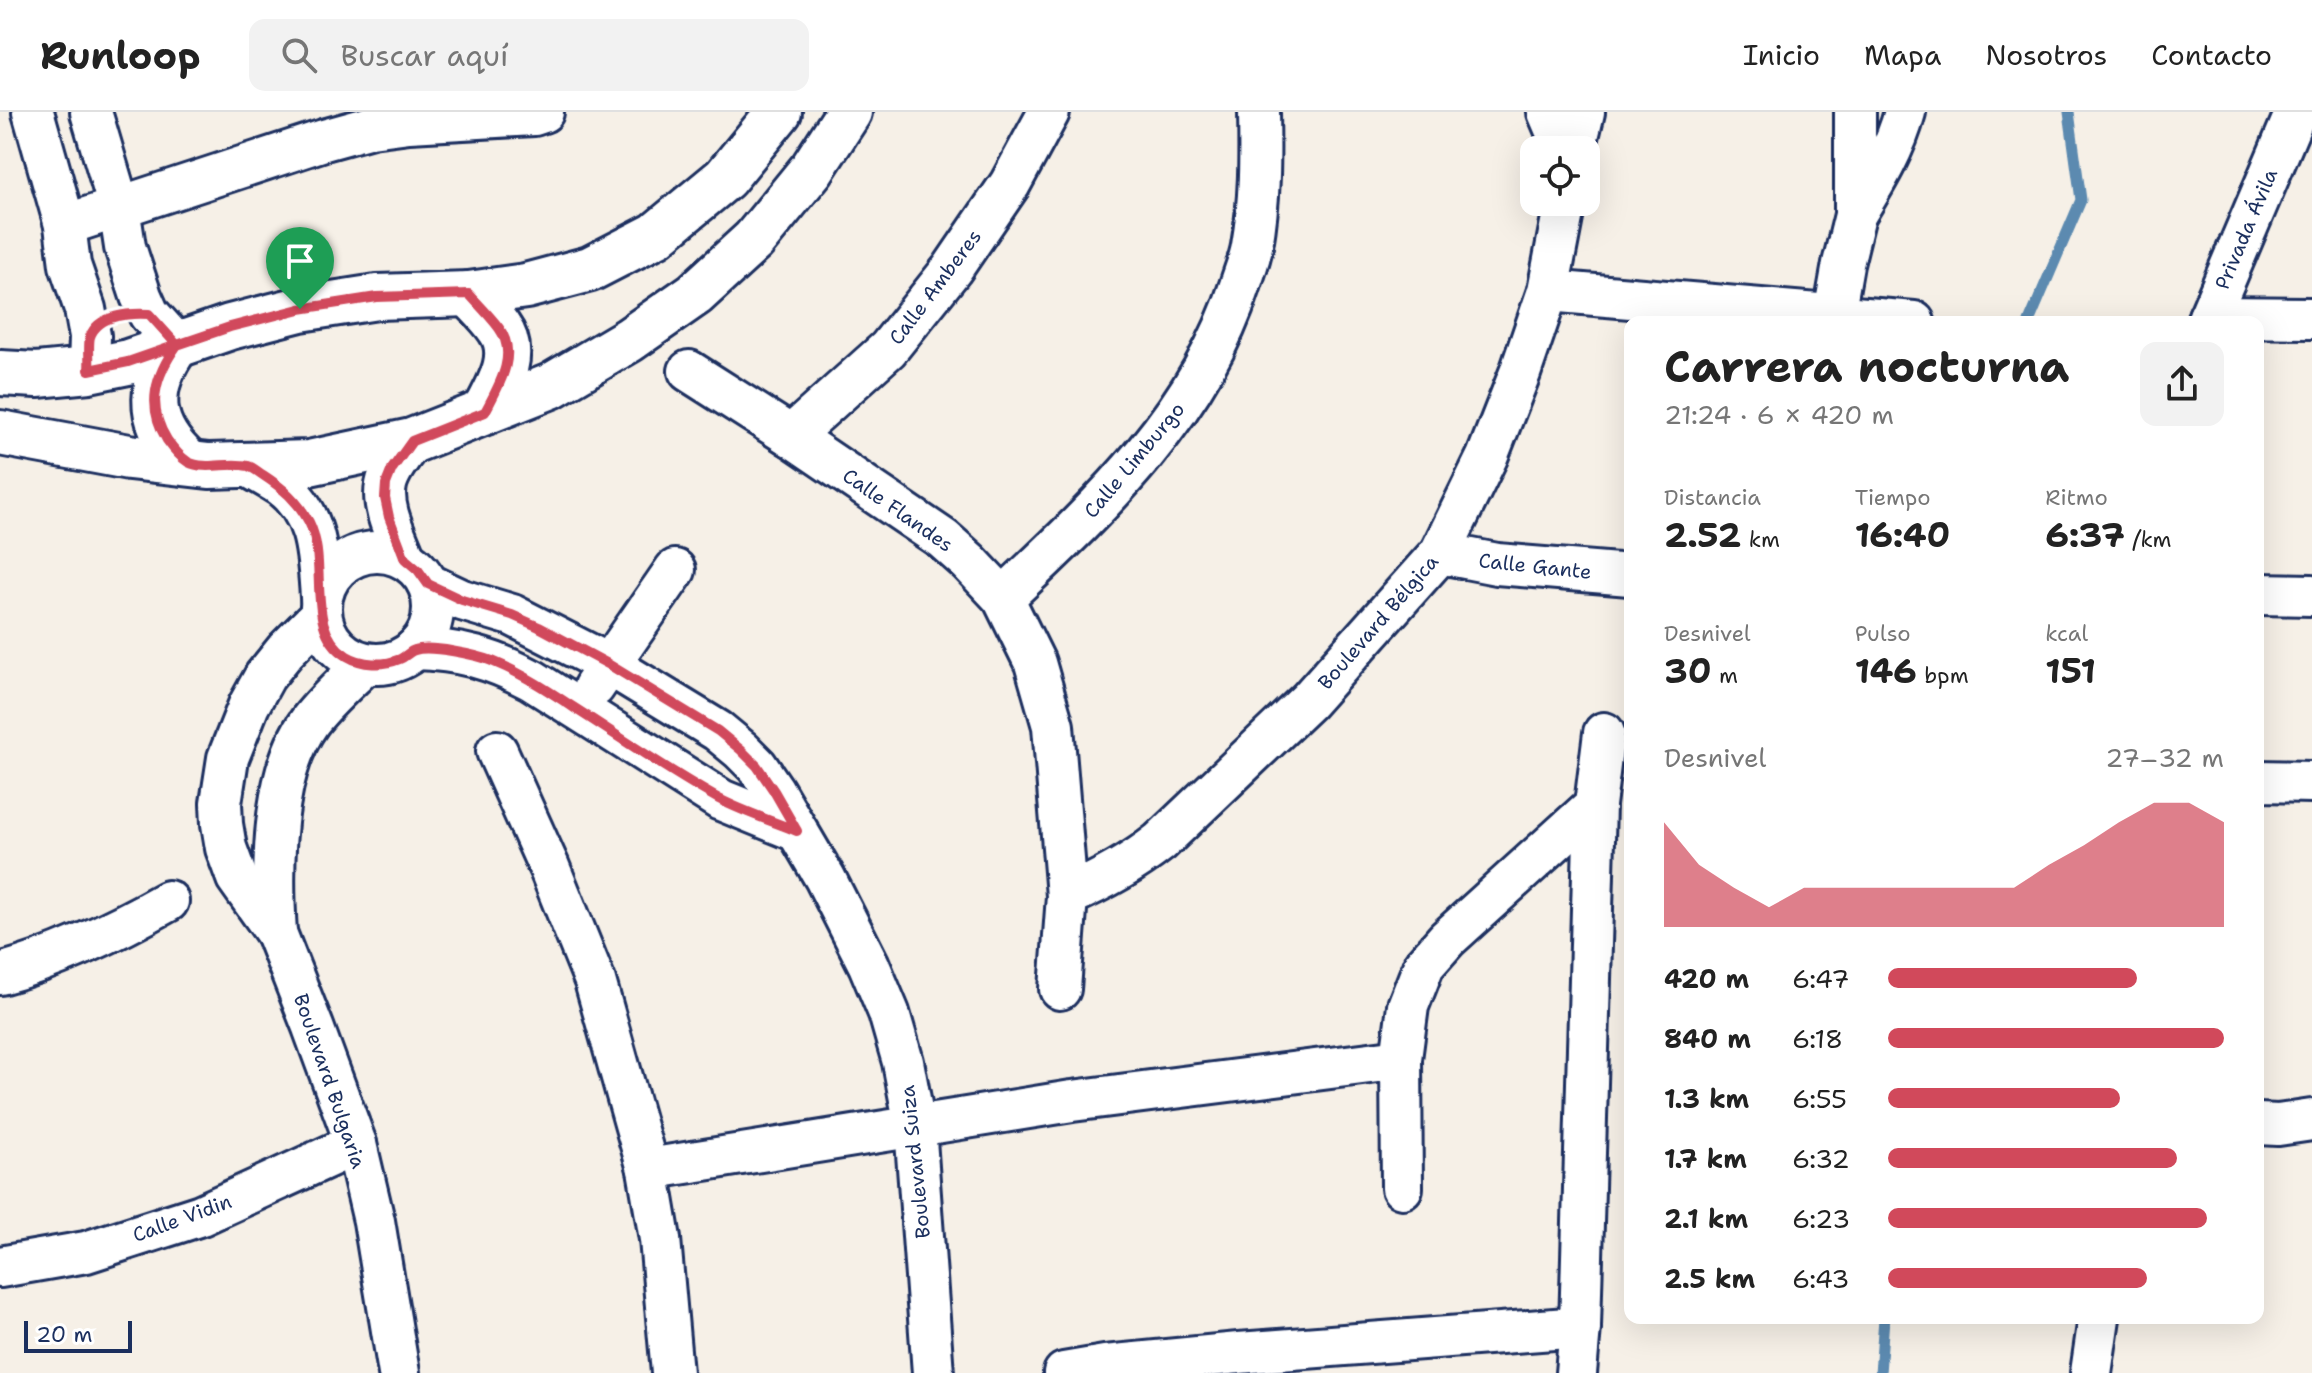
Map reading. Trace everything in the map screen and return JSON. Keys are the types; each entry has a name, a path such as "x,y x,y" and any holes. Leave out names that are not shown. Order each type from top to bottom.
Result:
{"street":[{"path":"33,112 65,225 70,265 85,309 90,353"},
{"path":"91,112 119,207 125,247 163,330 164,364 156,385 155,407 160,428 172,447 188,462"},
{"path":"65,225 371,127 543,112"},
{"path":"0,373 37,375 90,353 128,362 163,330 230,327 300,309 377,297 469,294 526,286 590,269 656,235 725,178 779,112"},
{"path":"0,433 129,457 209,466 309,463 412,441 551,386 629,340 695,294 754,240 812,169 849,112"},
{"name":"Calle Amberes","path":"791,436 888,349 952,269 1010,184 1049,112"},
{"name":"Calle Limburgo","path":"1003,598 1087,518 1136,464 1196,384 1230,317 1252,248 1261,174 1259,112"},
{"path":"1548,112 1558,136"},
{"path":"1578,136 1584,112"},
{"path":"1834,315 1855,215 1855,112"},
{"path":"1855,215 1887,160 1905,112"},
{"name":"Privada Ávila","path":"2210,316 2297,131"},
{"name":"Boulevard Bélgica","path":"1067,896 1106,879 1160,842 1308,701 1440,553 1487,457 1520,373 1548,291 1562,216"},
{"path":"1548,291 1845,316"},
{"path":"469,294 500,329 506,341 504,376 485,412"},
{"path":"2264,319 2312,318"},
{"name":"Calle Flandes","path":"689,371 943,539 1003,598 1035,663 1053,726 1067,896 1060,989"},
{"path":"248,466 282,487 298,503 310,524 317,546 325,632 335,646 349,657 366,663 383,664 401,659 415,649 426,636 432,619 433,601 389,517 385,498 392,469 412,441"},
{"path":"321,606 327,581 353,557 370,552 388,553 416,572"},
{"name":"Calle Gante","path":"1440,553 1497,564 1624,575"},
{"path":"579,711 608,664 675,570"},
{"name":"Boulevard Suiza","path":"416,572 462,600 512,615 608,664 718,731 757,766 774,791 831,890 869,965 889,1013 903,1062 915,1126 933,1373"},
{"path":"2264,594 2312,595"},
{"name":"Boulevard Bulgaria","path":"321,606 265,676 249,705 228,758 221,803 226,848 237,878 276,933 356,1144 374,1221 399,1373"},
{"path":"415,649 464,653 487,659 532,680 721,800 797,831"},
{"name":"Boulevard Bulgaria","path":"276,933 274,852 284,779 307,724 366,663"},
{"path":"1576,1373 1580,1327 1595,805 1604,733"},
{"path":"497,751 595,981 648,1169 660,1239 672,1373"},
{"path":"2264,781 2312,782"},
{"path":"1402,1188 1401,1059 1408,1006 1424,965 1447,939 1595,805"},
{"path":"0,974 65,952 117,929 168,901"},
{"path":"648,1169 1072,1101 1401,1059"},
{"path":"2264,1124 2312,1120"},
{"name":"Calle Vidin","path":"0,1267 86,1252 201,1215 356,1144"},
{"path":"2091,1373 2098,1324"},
{"path":"1064,1373 1239,1353 1580,1327"}],"waterway":[{"path":"2032,316 2081,200 2069,112"},
{"path":"1880,1373 1884,1324"}],"route":[{"path":"300,309 177,345 149,314 115,316 90,336 89,370 128,362 177,345 164,364 156,385 155,407 160,428 172,447 188,462 209,466 248,466 282,487 298,503 310,524 317,546 321,615 325,632 335,646 349,657 366,663 383,664 401,659 415,649 464,653 487,659 532,680 721,800 797,831 757,766 718,731 608,664 539,627 462,600 428,584 405,559 385,498 392,469 412,441 485,412 504,376 506,341 500,329 469,294 377,297 300,309"}]}
